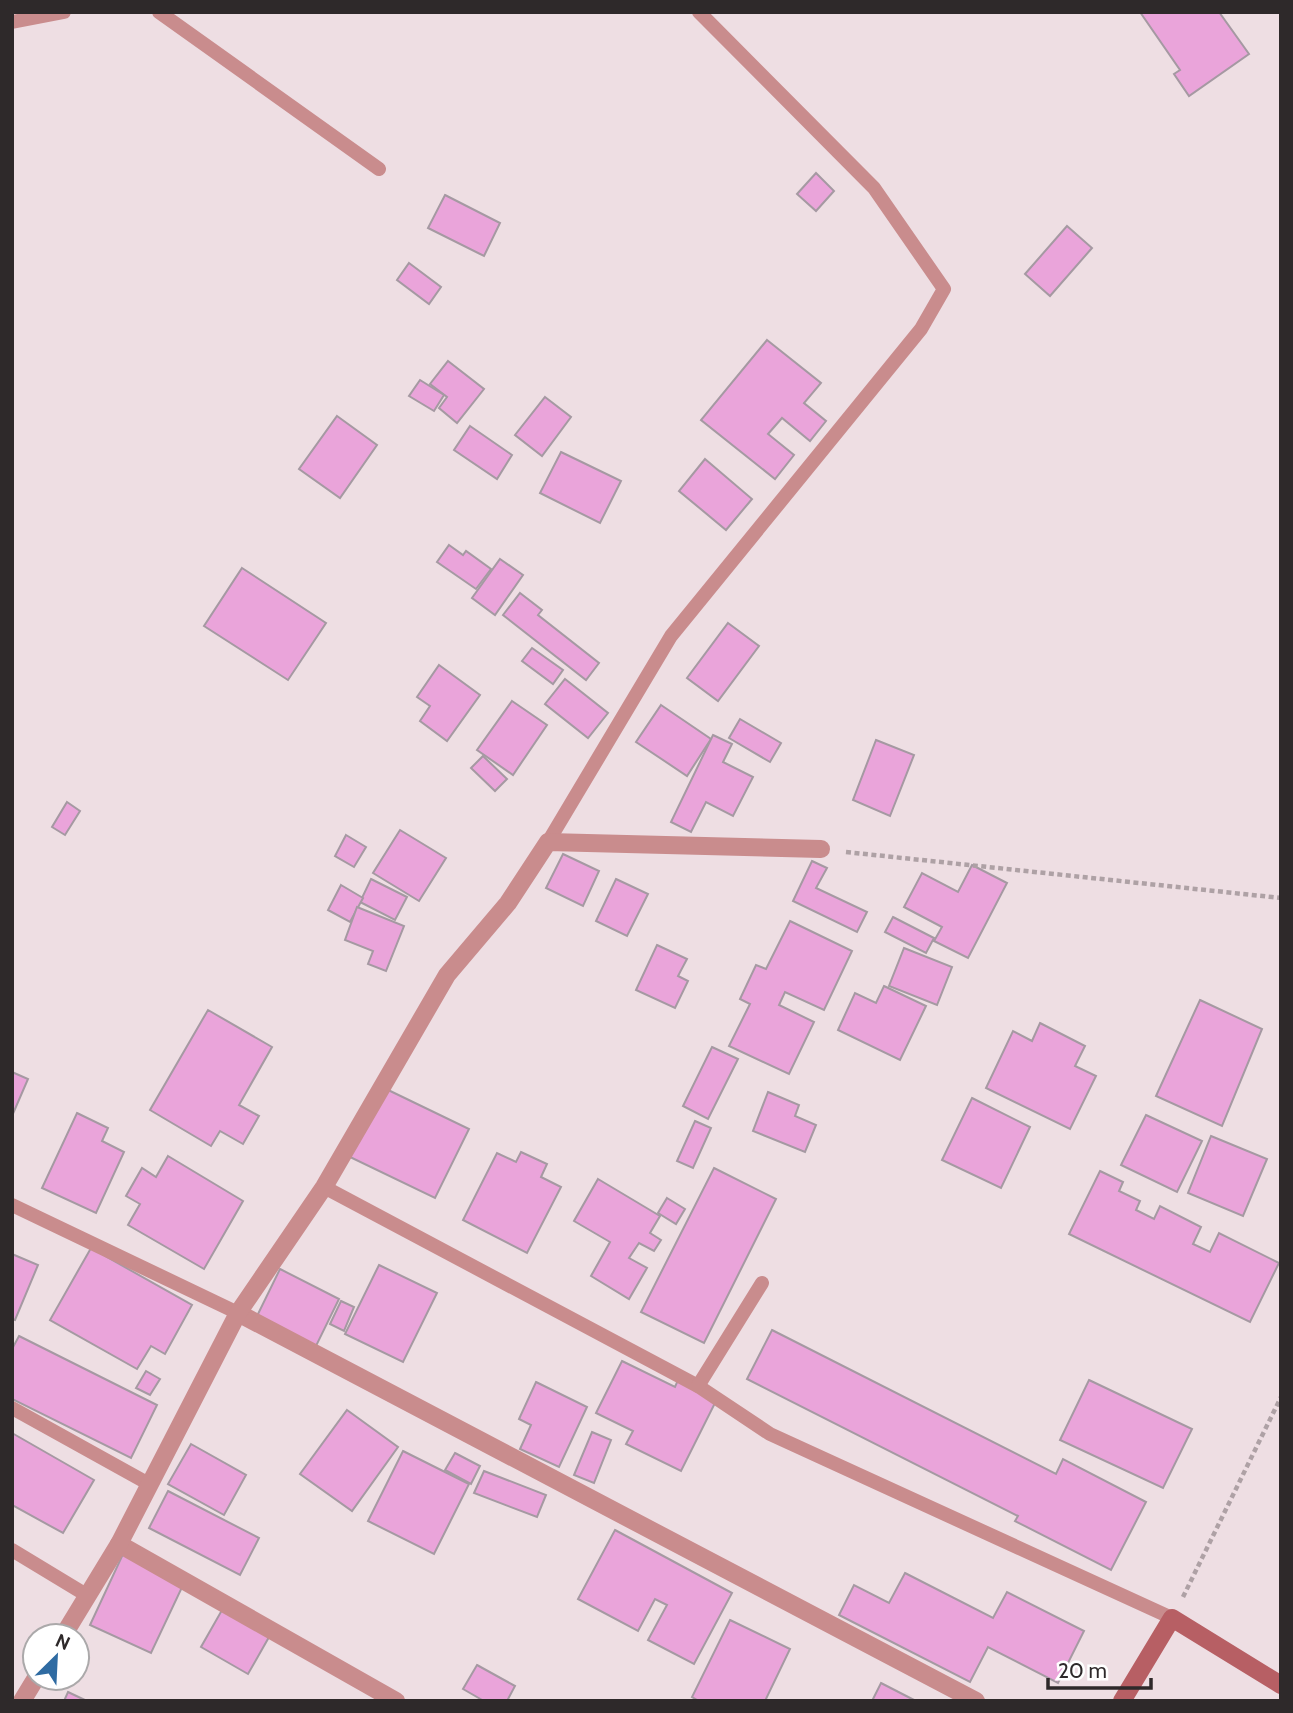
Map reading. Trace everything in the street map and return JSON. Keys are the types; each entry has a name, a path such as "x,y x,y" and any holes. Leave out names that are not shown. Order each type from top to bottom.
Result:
{"main road":[{"path":"1122,1701 1172,1618 1281,1685"}],"street":[{"path":"72,1622 118,1544 238,1313 324,1187 447,975 508,903 548,842 821,849"},
{"path":"238,1313 976,1701"},
{"path":"118,1544 396,1701"}],"lane":[{"path":"12,22 64,12"},
{"path":"159,12 379,169"},
{"path":"548,842 671,636 921,329 944,289 874,188 699,12"},
{"path":"324,1187 698,1386 770,1434 1172,1618"},
{"path":"12,1205 238,1313"},
{"path":"698,1386 762,1283"},
{"path":"12,1408 149,1484"},
{"path":"12,1550 88,1596"}],"path":[{"path":"821,849 1281,898"},
{"path":"1172,1618 1281,1397"}],"building":[{"path":"1140,12 1219,12 1249,54 1189,96 1174,74 1180,70"},
{"path":"816,173 834,191 816,211 797,194"},
{"path":"445,195 500,223 484,256 428,228"},
{"path":"1067,226 1092,248 1050,296 1025,274"},
{"path":"409,263 441,287 429,304 397,280"},
{"path":"767,340 821,383 804,403 826,421 810,441 782,418 768,434 794,455 775,479 701,420"},
{"path":"448,361 484,389 457,423 439,408 447,397 430,384"},
{"path":"420,380 444,395 434,411 409,396"},
{"path":"545,397 571,417 542,456 515,435"},
{"path":"337,416 377,445 340,498 299,469"},
{"path":"470,426 512,455 497,479 454,450"},
{"path":"561,452 621,481 600,523 540,493"},
{"path":"705,459 752,499 726,530 679,491"},
{"path":"449,545 463,555 466,551 491,569 476,589 437,562"},
{"path":"500,559 523,575 495,615 472,598"},
{"path":"242,568 326,623 288,680 204,626"},
{"path":"520,593 542,610 538,615 599,663 586,680 503,615"},
{"path":"728,623 759,646 718,701 687,678"},
{"path":"532,648 563,670 553,684 522,661"},
{"path":"439,665 480,695 447,741 420,721 430,706 417,697"},
{"path":"565,679 608,713 588,738 545,704"},
{"path":"512,701 547,725 513,775 477,750"},
{"path":"661,705 711,739 687,776 636,742"},
{"path":"740,719 781,743 770,762 729,738"},
{"path":"713,735 732,744 723,762 753,777 733,816 706,802 691,832 671,822"},
{"path":"876,740 914,755 890,816 853,800"},
{"path":"483,756 507,779 495,791 471,768"},
{"path":"67,802 80,811 65,835 52,827"},
{"path":"400,830 446,858 419,901 373,873"},
{"path":"346,835 366,847 354,867 335,856"},
{"path":"563,854 599,871 583,906 546,888"},
{"path":"812,861 827,868 816,888 867,912 857,932 793,901"},
{"path":"972,865 1007,883 968,958 934,941 942,927 904,907 922,873 958,892"},
{"path":"371,879 407,897 395,920 360,902"},
{"path":"616,879 648,894 627,936 596,921"},
{"path":"341,885 363,898 350,922 328,910"},
{"path":"357,907 404,926 386,971 368,964 373,951 345,940"},
{"path":"893,917 934,938 926,953 885,932"},
{"path":"790,921 852,951 824,1010 785,992 779,1005 814,1022 789,1074 729,1046 750,1004 740,999 756,965 766,969"},
{"path":"657,945 687,959 678,976 688,981 675,1008 636,990"},
{"path":"904,948 952,967 937,1005 889,986"},
{"path":"884,986 926,1006 900,1060 838,1030 855,993 876,1003"},
{"path":"1200,1000 1262,1029 1222,1126 1156,1096"},
{"path":"208,1010 272,1047 239,1105 259,1116 243,1144 220,1131 211,1146 150,1110"},
{"path":"1040,1023 1085,1046 1075,1066 1096,1076 1070,1129 986,1088 1013,1031 1032,1041"},
{"path":"712,1047 738,1059 708,1119 683,1106"},
{"path":"12,1072 28,1079 12,1116"},
{"path":"384,1088 469,1129 435,1198 350,1157"},
{"path":"768,1092 799,1105 795,1116 816,1125 805,1152 753,1131"},
{"path":"972,1098 1030,1127 1001,1188 942,1160"},
{"path":"77,1113 108,1128 102,1141 124,1152 96,1213 42,1188"},
{"path":"1146,1115 1202,1141 1177,1192 1121,1165"},
{"path":"695,1121 711,1128 693,1168 677,1161"},
{"path":"1211,1136 1267,1159 1243,1216 1188,1193"},
{"path":"521,1152 547,1164 541,1177 561,1187 527,1253 463,1220 497,1153 516,1162"},
{"path":"168,1156 243,1201 204,1269 128,1225 140,1204 126,1196 142,1168 156,1177"},
{"path":"714,1168 776,1199 704,1343 641,1312"},
{"path":"1100,1171 1123,1182 1119,1191 1140,1201 1136,1210 1154,1219 1160,1206 1201,1227 1193,1244 1210,1252 1219,1233 1279,1263 1250,1322 1069,1234"},
{"path":"598,1179 660,1216 650,1233 661,1240 654,1251 639,1243 629,1258 647,1268 629,1299 591,1276 610,1242 574,1221"},
{"path":"667,1198 685,1209 676,1224 658,1213"},
{"path":"91,1248 192,1305 165,1354 151,1346 137,1369 50,1320"},
{"path":"12,1254 38,1265 15,1320 12,1319"},
{"path":"379,1265 437,1293 403,1362 345,1334"},
{"path":"280,1269 339,1299 316,1346 257,1316"},
{"path":"341,1301 354,1307 344,1331 330,1324"},
{"path":"772,1330 1056,1474 1063,1459 1146,1502 1111,1570 1015,1521 1018,1516 747,1379"},
{"path":"19,1336 157,1405 131,1458 12,1399 12,1349"},
{"path":"622,1361 675,1387 678,1380 717,1399 681,1471 626,1444 633,1431 596,1413"},
{"path":"146,1371 160,1379 150,1395 136,1388"},
{"path":"1089,1380 1192,1429 1163,1488 1060,1440"},
{"path":"536,1382 587,1407 559,1467 520,1449 531,1425 519,1419"},
{"path":"347,1410 398,1447 352,1511 300,1474"},
{"path":"592,1432 611,1440 594,1483 574,1475"},
{"path":"12,1433 94,1480 63,1533 12,1505"},
{"path":"191,1444 246,1475 224,1515 168,1484"},
{"path":"403,1451 469,1484 434,1554 368,1521"},
{"path":"455,1453 480,1466 471,1484 445,1470"},
{"path":"484,1471 546,1495 537,1517 474,1493"},
{"path":"168,1491 259,1538 240,1575 149,1528"},
{"path":"615,1530 732,1593 694,1664 648,1640 667,1605 655,1599 638,1631 578,1599"},
{"path":"123,1554 184,1583 151,1653 91,1625"},
{"path":"905,1573 993,1618 1007,1592 1084,1631 1058,1683 988,1647 970,1682 839,1615 854,1585 889,1603"},
{"path":"222,1610 269,1637 248,1674 201,1647"},
{"path":"730,1620 790,1649 765,1701 699,1701 692,1697"},
{"path":"477,1665 515,1686 507,1701 484,1701 463,1689"},
{"path":"881,1683 916,1701 872,1701"},
{"path":"68,1692 87,1701 64,1701"}]}
